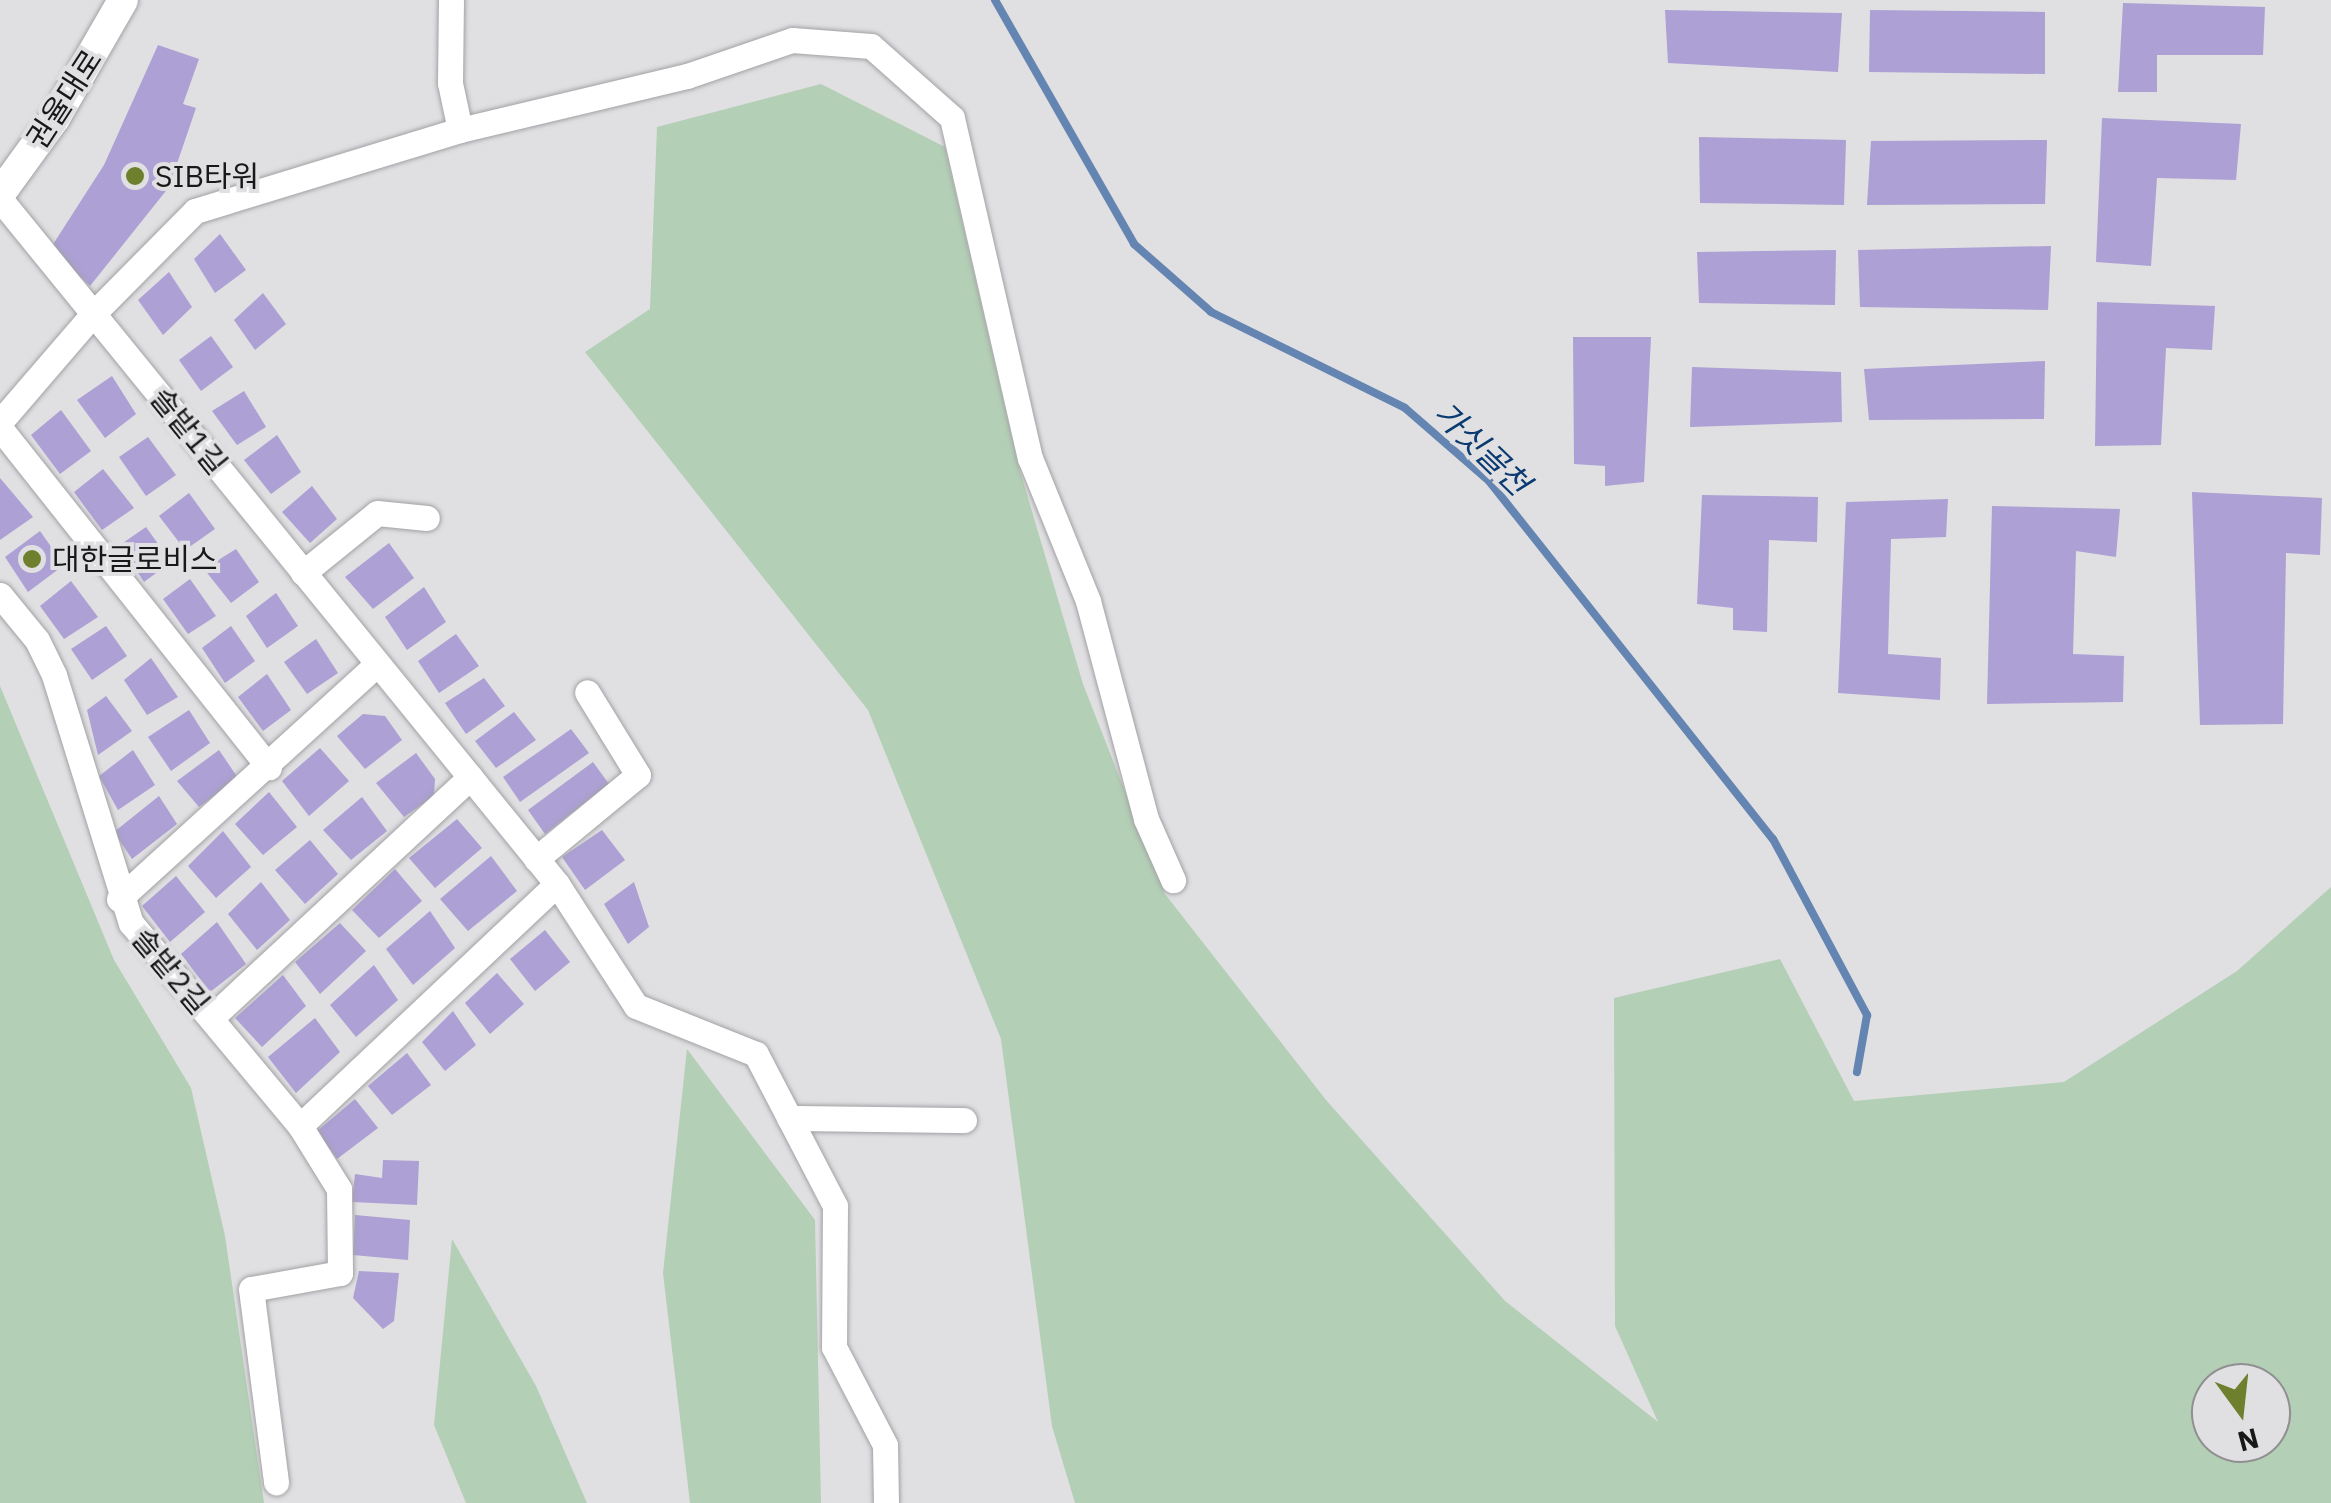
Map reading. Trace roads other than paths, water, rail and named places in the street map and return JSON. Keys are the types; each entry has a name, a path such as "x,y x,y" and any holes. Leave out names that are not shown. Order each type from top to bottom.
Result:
{"main road":[{"name":"권율대로","path":"0,196 55,118 122,0"}],"street":[{"path":"451,0 450,84 460,130"},
{"path":"270,767 0,425 93,314 195,212 460,130 687,76 792,40 871,46 952,118 1030,458 1088,600 1146,818 1173,880"},
{"name":"솔밭1길","path":"0,196 557,884 636,1006 756,1054 835,1206 834,1346 885,1445 886,1503"},
{"path":"304,573 377,514 427,518"},
{"name":"솔밭2길","path":"0,595 37,640 54,675 119,900 130,923 300,1126 339,1189 340,1273 251,1289 276,1482"},
{"path":"119,900 270,767 377,664"},
{"path":"536,858 638,775 587,692"},
{"path":"211,1018 470,778"},
{"path":"300,1126 557,884"},
{"path":"790,1118 964,1120"}],"waterway":[{"name":"가싯골천","path":"995,0 1134,244 1211,312 1405,408 1489,481 1773,839 1867,1015 1857,1072"}],"place":[{"name":"SIB타워","path":"135,176"},
{"name":"대한글로비스","path":"32,559"}]}
